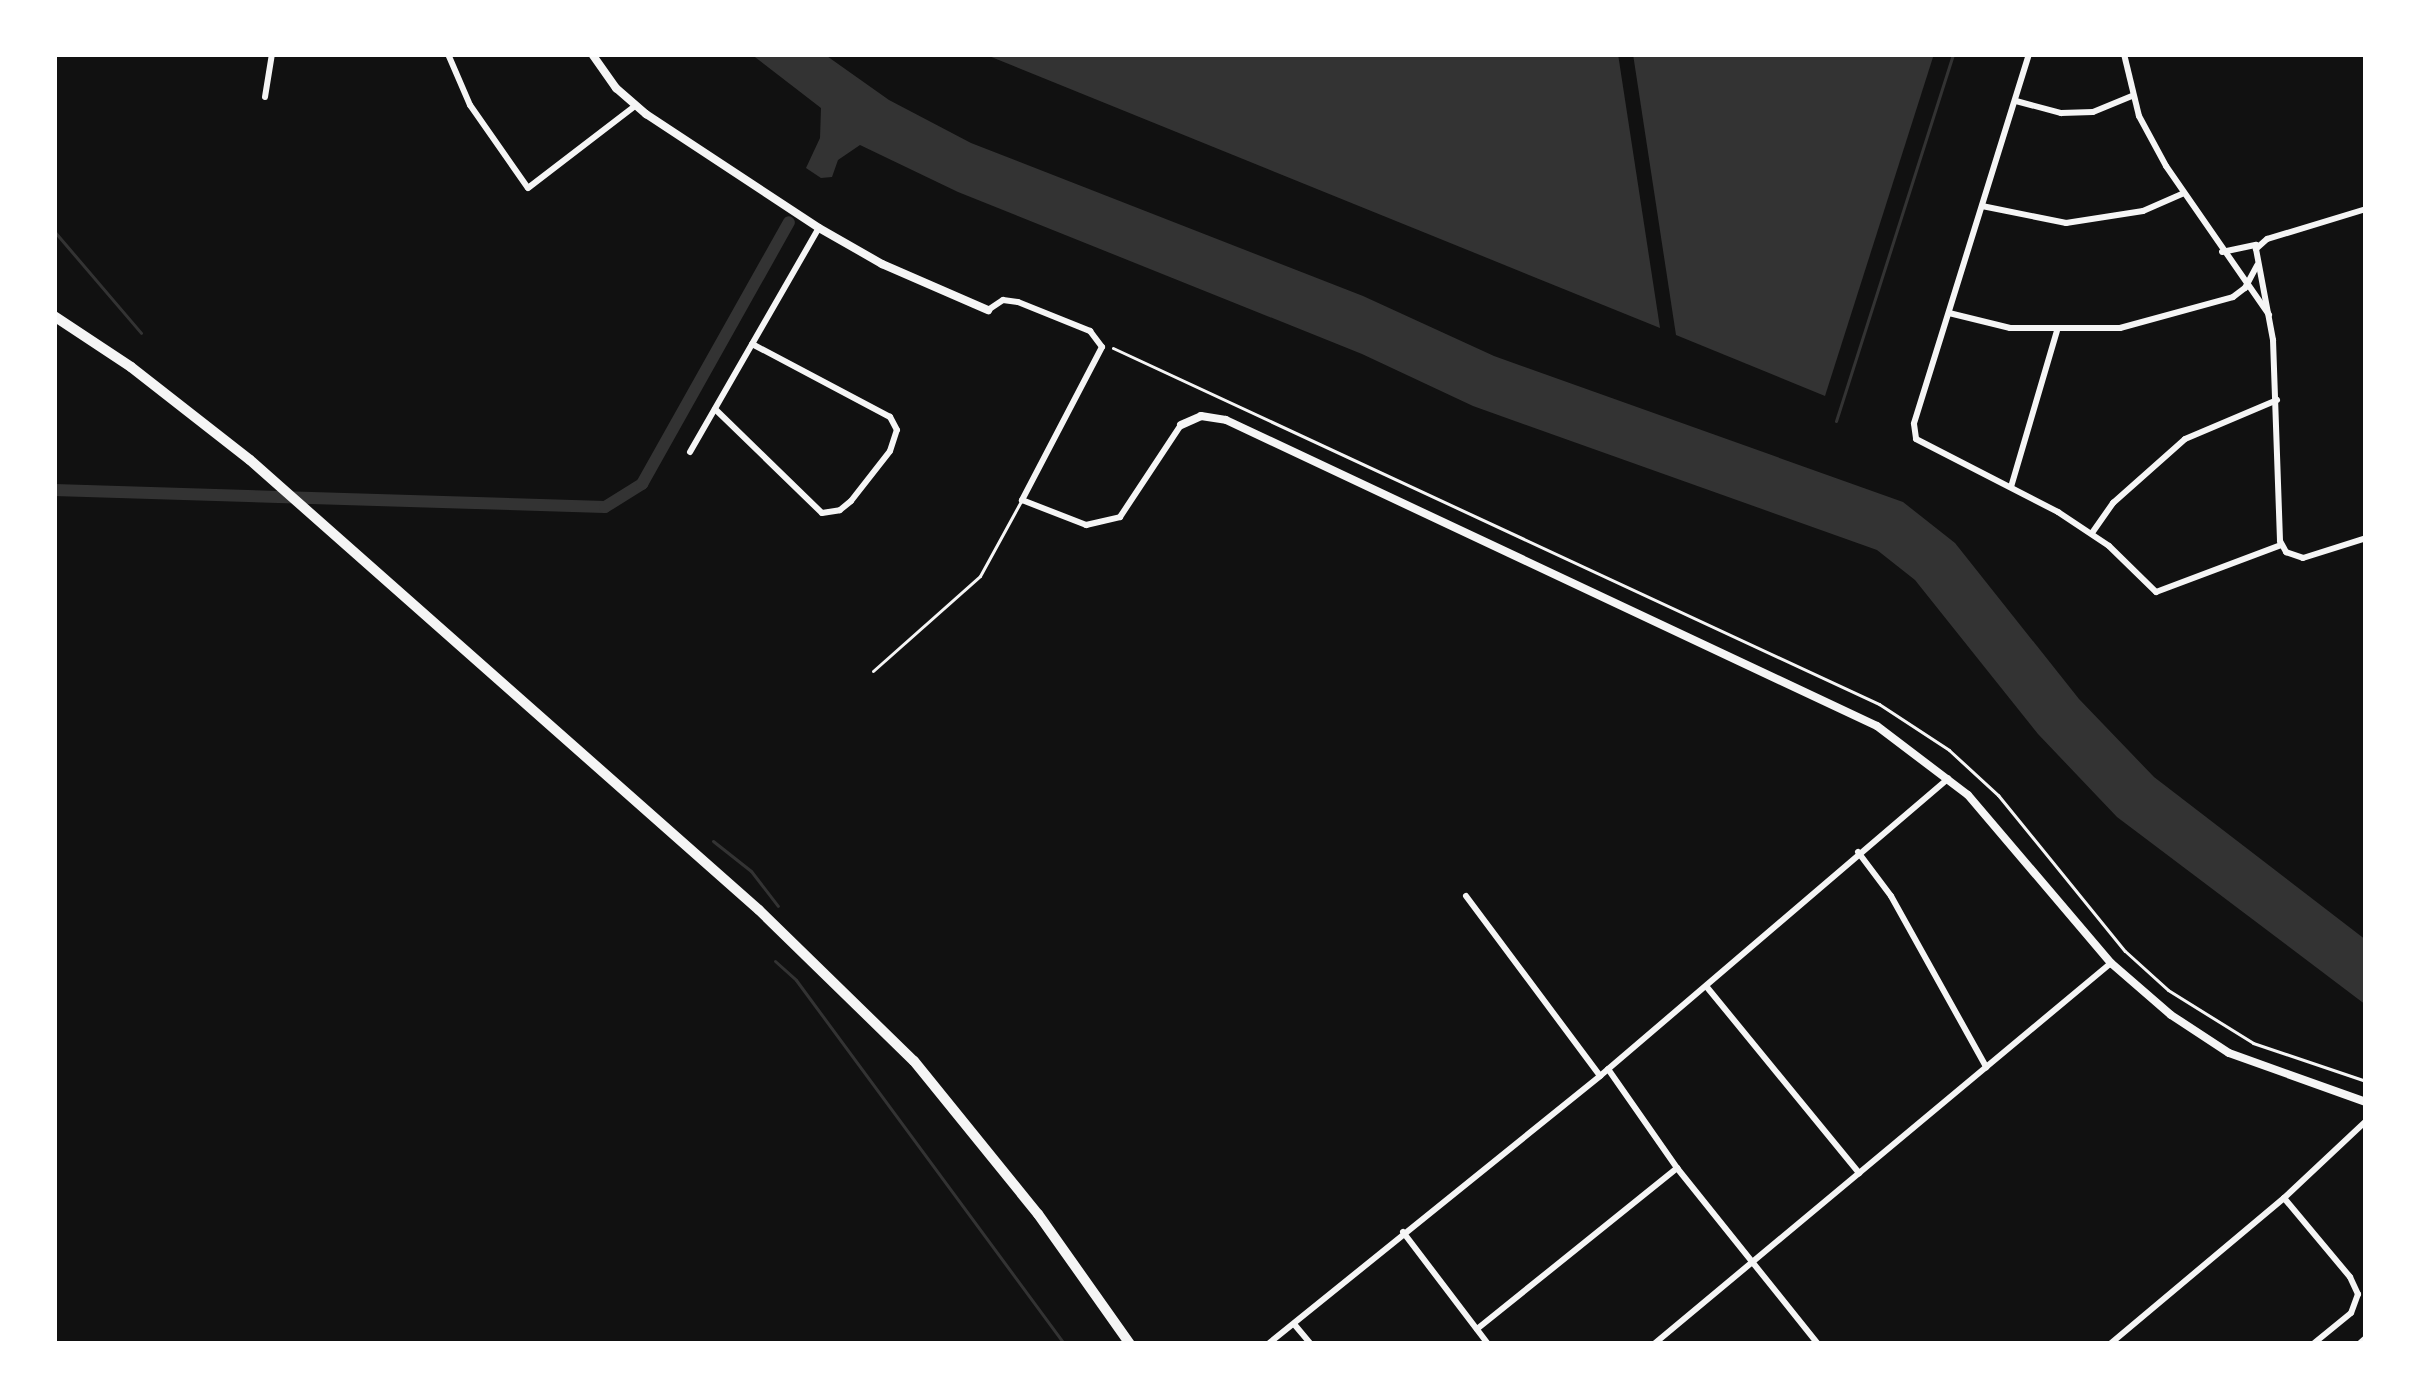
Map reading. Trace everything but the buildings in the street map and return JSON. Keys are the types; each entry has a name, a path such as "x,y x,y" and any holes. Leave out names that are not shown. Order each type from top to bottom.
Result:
{"highway":[{"path":"54,316 131,367 250,460 681,837 914,1061 1038,1214 1130,1344"}],"street":[{"path":"266,97 272,54"},
{"path":"448,54 470,105 528,188 635,106"},
{"path":"592,54 635,106 882,265 988,310 1003,300 1018,302 1090,331 1102,347 1022,500 1086,525 1112,521 1130,507 1180,424 1201,416 1226,420 1836,704 1894,736 1985,812 2111,963 2218,1048 2366,1102"},
{"path":"2029,54 1914,424 1916,439 2092,533 2156,592 2281,544"},
{"path":"2124,54 2132,96 2184,193 2270,318"},
{"path":"2016,100 2061,112 2093,112 2132,96"},
{"path":"1982,206 2066,223 2143,211 2184,193"},
{"path":"2222,252 2366,209"},
{"path":"690,452 819,228"},
{"path":"1949,314 1985,324 2057,331 2151,322 2233,297 2246,288 2263,242"},
{"path":"2258,265 2270,318 2277,400 2281,544"},
{"path":"2011,487 2057,331"},
{"path":"715,409 822,513 840,510 851,501 890,451 897,430 890,417 752,344"},
{"path":"2092,533 2113,502 2185,440 2277,400"},
{"path":"2281,544 2303,558 2366,538"},
{"path":"1268,1344 1600,1076 1949,778"},
{"path":"1858,852 1891,896 1985,1067"},
{"path":"1466,896 1600,1076"},
{"path":"1654,1344 2111,963"},
{"path":"1706,986 1859,1173"},
{"path":"1608,1069 1677,1168 1818,1344"},
{"path":"2110,1344 2284,1198 2366,1121"},
{"path":"1477,1329 1677,1168"},
{"path":"2284,1198 2350,1276 2357,1294 2351,1313 2313,1344"},
{"path":"1403,1232 1488,1344"},
{"path":"1294,1324 1311,1344"},
{"path":"2124,1332 2128,1344"}],"lane":[{"path":"873,671 980,576 1022,500"}],"path":[{"path":"1102,347 1879,704 1948,750 1998,795 2125,951 2168,990 2253,1042 2366,1081"}],"shaded area":[{"path":"751,54 824,54 889,100 971,143 1363,296 1494,356 1903,502 1955,543 2079,699 2154,777 2366,940 2366,1005 2117,817 2038,734 1915,580 1877,550 1473,406 1362,354 958,192 860,145 838,160 832,177 821,178 806,168 820,138 821,108"},
{"path":"984,54 1618,54 1660,328"},
{"path":"1633,54 1934,54 1825,396 1676,335"}],"waterway":[{"path":"1836,421 1953,54"},
{"path":"54,490 605,507 642,484 789,222"},
{"path":"54,231 141,333"},
{"path":"713,841 751,871 778,906"},
{"path":"775,961 796,980 1064,1344"}]}
